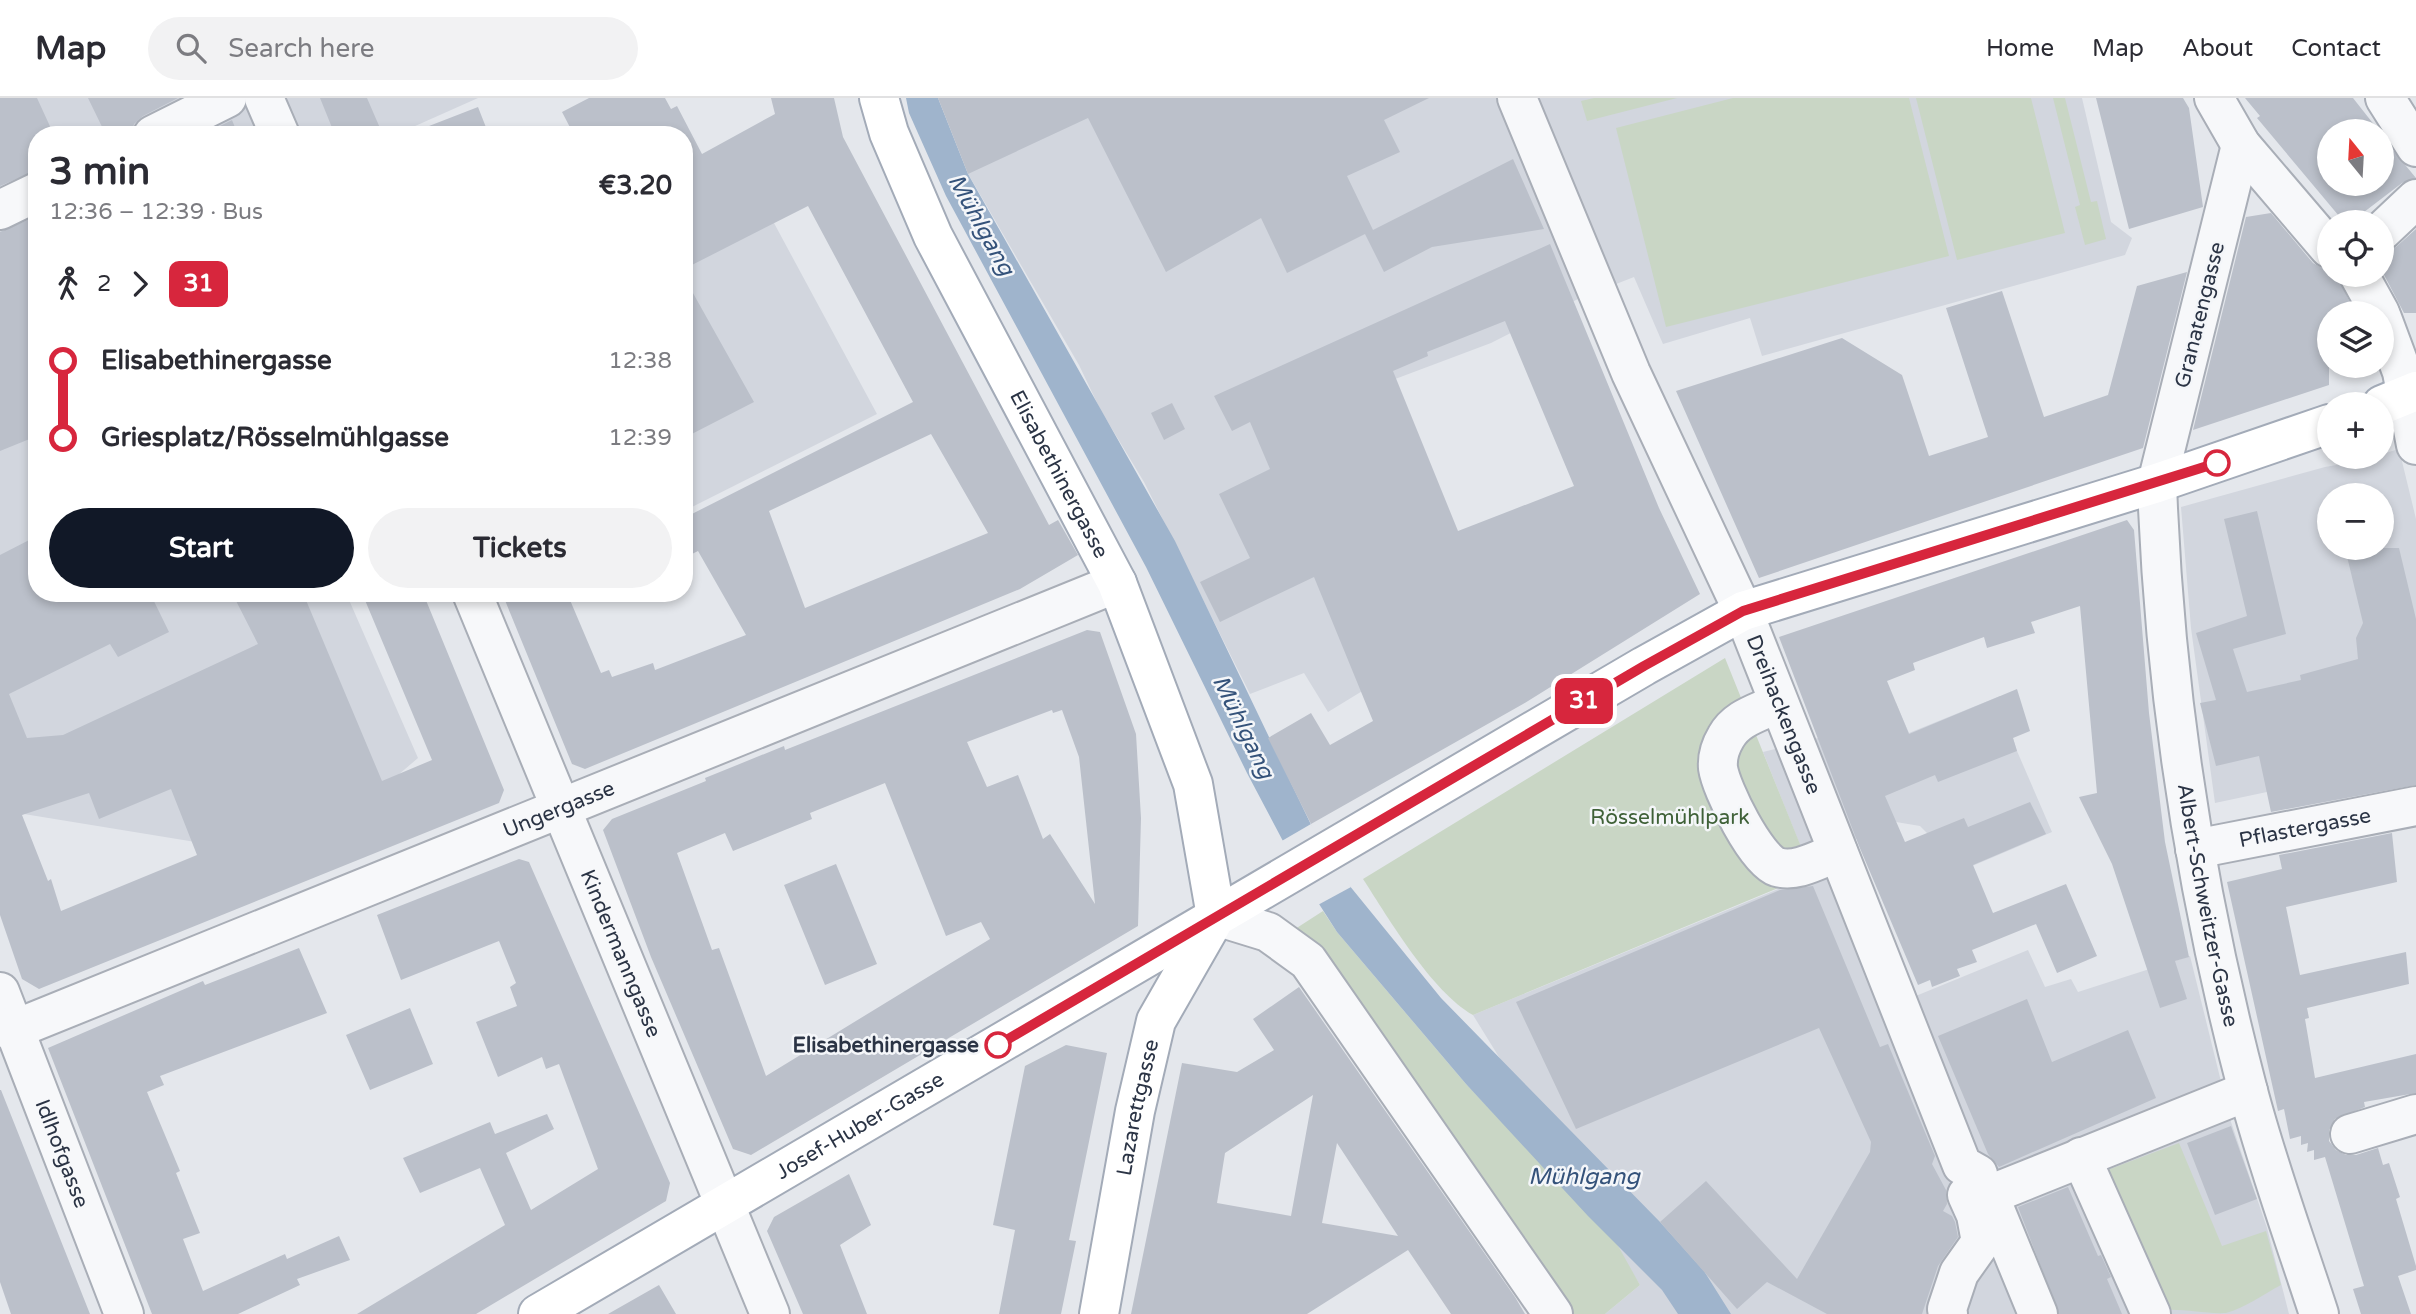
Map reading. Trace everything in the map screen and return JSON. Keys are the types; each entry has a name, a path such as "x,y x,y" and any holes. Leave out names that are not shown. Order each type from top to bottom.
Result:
{"main road":[{"name":"Elisabethinergasse","path":"879,98 889,133 933,236 1117,583 1193,784 1216,916"},
{"name":"Josef-Huber-Gasse","path":"538,1314 725,1207 1327,851 1743,611 2157,483 2317,428"},
{"name":"Lazarettgasse","path":"1099,1314 1135,1111 1156,1021 1216,916"}],"street":[{"path":"171,126 227,98"},
{"path":"264,98 276,126"},
{"name":"Dreihackengasse","path":"1517,98 1631,373 1743,611 1838,852 1970,1170 1961,1182 1976,1215 1981,1242 1959,1273 1947,1309 1948,1314"},
{"path":"2214,98 2241,145 2317,234"},
{"path":"2385,98 2416,147"},
{"name":"Granatengasse","path":"2157,483 2241,145"},
{"path":"0,210 28,196"},
{"path":"2394,220 2416,199"},
{"path":"2394,350 2402,372 2401,397 2416,445"},
{"name":"Albert-Schweitzer-Gasse","path":"2157,483 2157,519 2172,688 2195,849 2248,1091 2319,1314"},
{"name":"Ungergasse","path":"7,1029 1117,583"},
{"name":"Kindermanngasse","path":"476,602 559,809 771,1314"},
{"path":"1778,703 1735,725 1718,754 1719,771 1751,844 1767,861 1788,869 1838,852"},
{"name":"Pflastergasse","path":"2195,849 2416,806"},
{"path":"1216,916 1268,932 1308,961 1553,1314"},
{"name":"Idlhofgasse","path":"0,992 7,1029 124,1314"},
{"path":"2038,1314 1989,1195 2248,1091"},
{"path":"2350,1134 2416,1114"},
{"path":"2081,1157 2151,1314"}],"shaded area":[{"path":"0,98 478,98 415,126 28,126 28,602 350,602 418,758 357,810 220,846 24,814 0,824"},
{"path":"1040,98 2082,98 2111,222 2132,238 2125,255 1762,356 1750,318 1663,344 1634,277 1578,299 1491,343 1326,405 1431,649 1328,712 1304,673 1250,694 1144,482 967,172 1042,137"},
{"path":"754,186 877,414 693,506 693,219"},
{"path":"2399,449 2416,519 2416,760 2215,803 2191,628 2181,507 2318,469 2394,469 2394,450"},
{"path":"2000,696 2017,751 2052,832 1944,878 1927,833 1920,826 1896,822 1856,839 1826,864 1884,1009 2028,950 2045,987 2071,979 2078,992 2190,956 2231,1122 2267,1228 2289,1314 1605,1314 1640,1285 1473,1015 1812,875 1763,752 1815,739 1896,703 1909,733"}],"green space":[{"path":"1594,98 1677,98 1587,121 1581,101"},
{"path":"1733,98 1909,98 1949,256 1666,327 1616,128"},
{"path":"1916,98 2031,98 2065,233 1957,260"},
{"path":"2053,98 2065,98 2091,202 2097,201 2106,239 2085,245 2075,207 2080,205"},
{"name":"Rösselmühlpark","path":"1725,658 1812,874 1473,1015 1458,1004 1442,990 1412,953 1363,879"},
{"path":"1323,911 1337,932 1466,1084 1617,1244 1640,1285 1605,1314 1564,1314 1292,931"},
{"path":"2179,1143 2222,1246 2266,1231 2281,1285 2233,1311 2211,1313 2166,1310 2102,1172"}],"water":[{"name":"Mühlgang","path":"906,98 938,98 968,174 1175,541 1327,858 1441,998 1660,1222 1704,1271 1731,1314 1678,1314 1662,1290 1588,1216 1466,1084 1337,932 1303,879 1247,773 1146,567 946,196 909,113"}],"pier":[{"path":"1311,824 1351,887 1316,906 1280,842"}],"building":[{"path":"0,98 37,98 50,126 28,126 28,174 0,186"},
{"path":"88,98 178,98 143,116 133,126 102,126"},
{"path":"320,98 367,98 379,126 331,126"},
{"path":"589,98 665,98 671,109 677,106 687,126 569,126 562,112"},
{"path":"771,98 834,98 843,137 1049,525 1058,520 1078,555 1020,589 585,769 572,764 506,602 571,602 601,673 609,670 612,677 653,663 655,670 746,635 698,551 693,554 693,513 913,402 808,206 693,264 693,137 702,154 775,114","holes":["931,434 988,533 805,608 769,511"]},
{"path":"938,98 1429,98 1384,120 1400,152 1347,176 1373,230 1513,159 1544,229 1432,247 1384,272 1365,234 1287,273 1261,218 1166,272 1088,118 968,174"},
{"path":"2096,98 2183,98 2189,108 2203,207 2129,229"},
{"path":"2245,98 2353,98 2370,119 2317,119 2317,190 2257,118 2260,116"},
{"path":"478,107 485,126 429,126"},
{"path":"232,120 234,126 220,126"},
{"path":"2394,151 2416,178 2394,189"},
{"path":"2322,196 2385,196 2367,210 2334,210"},
{"path":"2271,213 2317,265 2317,287 2343,287 2349,301 2317,301 2317,378 2329,378 2329,385 2193,430 2246,217"},
{"path":"28,220 28,440 0,451 0,232"},
{"path":"2416,229 2416,313 2404,313 2390,287 2394,287 2396,247"},
{"path":"1550,244 1659,508 1700,594 1523,704 1311,824 1268,738 1311,713 1330,745 1373,721 1314,577 1220,622 1200,582 1250,558 1219,494 1270,469 1250,422 1232,431 1214,396","holes":["1505,321 1574,486 1458,531 1393,371 1428,356 1427,352"]},
{"path":"2187,272 2143,448 1759,578 1676,391 1842,338 1902,375 1929,456 1988,437 1946,308 2002,291 2044,417 2108,395 2137,286"},
{"path":"693,293 754,402 693,433"},
{"path":"1172,403 1185,429 1164,440 1151,413"},
{"path":"2257,511 2286,634 2233,649 2247,692 2301,680 2300,675 2358,659 2356,638 2363,623 2348,560 2394,560 2394,548 2399,548 2416,619 2416,785 2271,812 2259,756 2216,766 2200,703 2216,700 2196,633 2247,616 2224,519"},
{"path":"2127,520 2134,530 2149,713 2165,842 2189,957 2175,961 2187,999 2160,1008 2112,864 2079,797 2097,793 2080,606 2031,622 2035,633 1987,648 1984,637 1913,663 1915,670 1887,681 1909,734 2017,689 2030,731 2013,738 2017,751 1938,782 1935,775 1885,796 1905,842 1964,818 1968,827 2030,802 2046,834 1973,865 1993,913 2066,884 2097,956 2057,973 2036,924 1972,950 1977,962 1957,969 1960,976 1932,987 1930,980 1918,985 1859,846 1779,637"},
{"path":"28,541 28,602 154,602 169,632 118,657 110,644 9,694 27,738 63,735 258,644 237,602 307,602 382,781 432,760 366,602 427,602 504,790 499,803 39,989 22,979 0,915 0,555","holes":["171,789 197,855 61,911 51,879 48,881 22,815 89,793 99,819"]},
{"path":"1087,630 1100,632 1136,734 1141,818 1138,926 751,1155 733,1149 651,957 603,830 612,819 706,781 705,778 784,746 785,750","holes":["1052,710 1053,713 1062,710 1079,757 1095,904 1050,834 1043,839 1018,775 987,787 967,742","885,783 946,936 981,922 990,939 766,1076 719,948 712,950 677,853 725,833 733,851 812,819 810,813"]},
{"path":"2392,833 2397,882 2286,907 2300,975 2406,952 2409,984 2307,1008 2309,1018 2305,1019 2315,1078 2416,1054 2416,1093 2364,1102 2365,1107 2335,1119 2329,1130 2329,1141 2336,1150 2346,1155 2356,1155 2378,1148 2383,1165 2389,1163 2400,1197 2396,1199 2416,1266 2416,1270 2398,1276 2411,1314 2361,1314 2353,1289 2364,1286 2325,1157 2314,1160 2314,1150 2307,1152 2308,1143 2301,1145 2301,1136 2290,1139 2284,1109 2278,1111 2227,882 2282,869 2279,855"},
{"path":"519,859 529,862 670,1183 666,1201 476,1314 357,1314 505,1225 480,1168 420,1193 403,1158 490,1122 495,1134 547,1114 554,1129 506,1153 531,1210 598,1169 559,1064 546,1069 542,1057 498,1077 476,1022 517,1006 510,987 516,983 499,941 401,980 377,915"},
{"path":"836,864 877,964 825,985 784,885"},
{"path":"1813,886 1880,1047 1888,1044 1935,1156 1932,1164 1946,1190 1947,1204 1943,1211 1952,1216 1955,1222 1958,1237 1938,1266 1922,1314 1827,1314 1767,1282 1737,1309 1660,1222 1706,1181 1797,1279 1870,1152 1871,1142 1819,1028 1576,1129 1516,1002 1780,890"},
{"path":"299,948 327,1013 160,1076 164,1085 147,1092 180,1171 176,1173 200,1233 183,1239 203,1291 285,1254 287,1259 339,1236 350,1260 297,1279 300,1285 238,1314 152,1314 48,1048 203,981 205,985"},
{"path":"1299,987 1525,1314 1451,1314 1408,1250 1307,1314 1131,1314 1182,1063 1237,1072 1274,1050 1253,1019","holes":["1313,1095 1291,1216 1217,1203 1225,1153","1337,1143 1398,1236 1322,1223"]},
{"path":"2027,999 2052,1062 2128,1030 2156,1098 1999,1167 1988,1154 1938,1036"},
{"path":"410,1008 433,1064 370,1090 346,1035"},
{"path":"1066,1045 1107,1053 1069,1240 1076,1241 1061,1314 999,1314 1015,1230 993,1225 1025,1066"},
{"path":"0,1090 90,1314 11,1314 0,1282"},
{"path":"2231,1126 2257,1199 2215,1215 2187,1143"},
{"path":"849,1174 871,1225 840,1245 867,1314 803,1314 767,1231 774,1217"},
{"path":"2068,1187 2098,1256 2101,1255 2111,1277 2107,1279 2122,1314 2059,1314 2018,1207"},
{"path":"659,1285 676,1314 608,1314"}],"bus line":[{"name":"31","path":"998,1045 1644,666 1743,611 2217,463"}],"place":[{"name":"Elisabethinergasse","path":"998,1045"}]}
